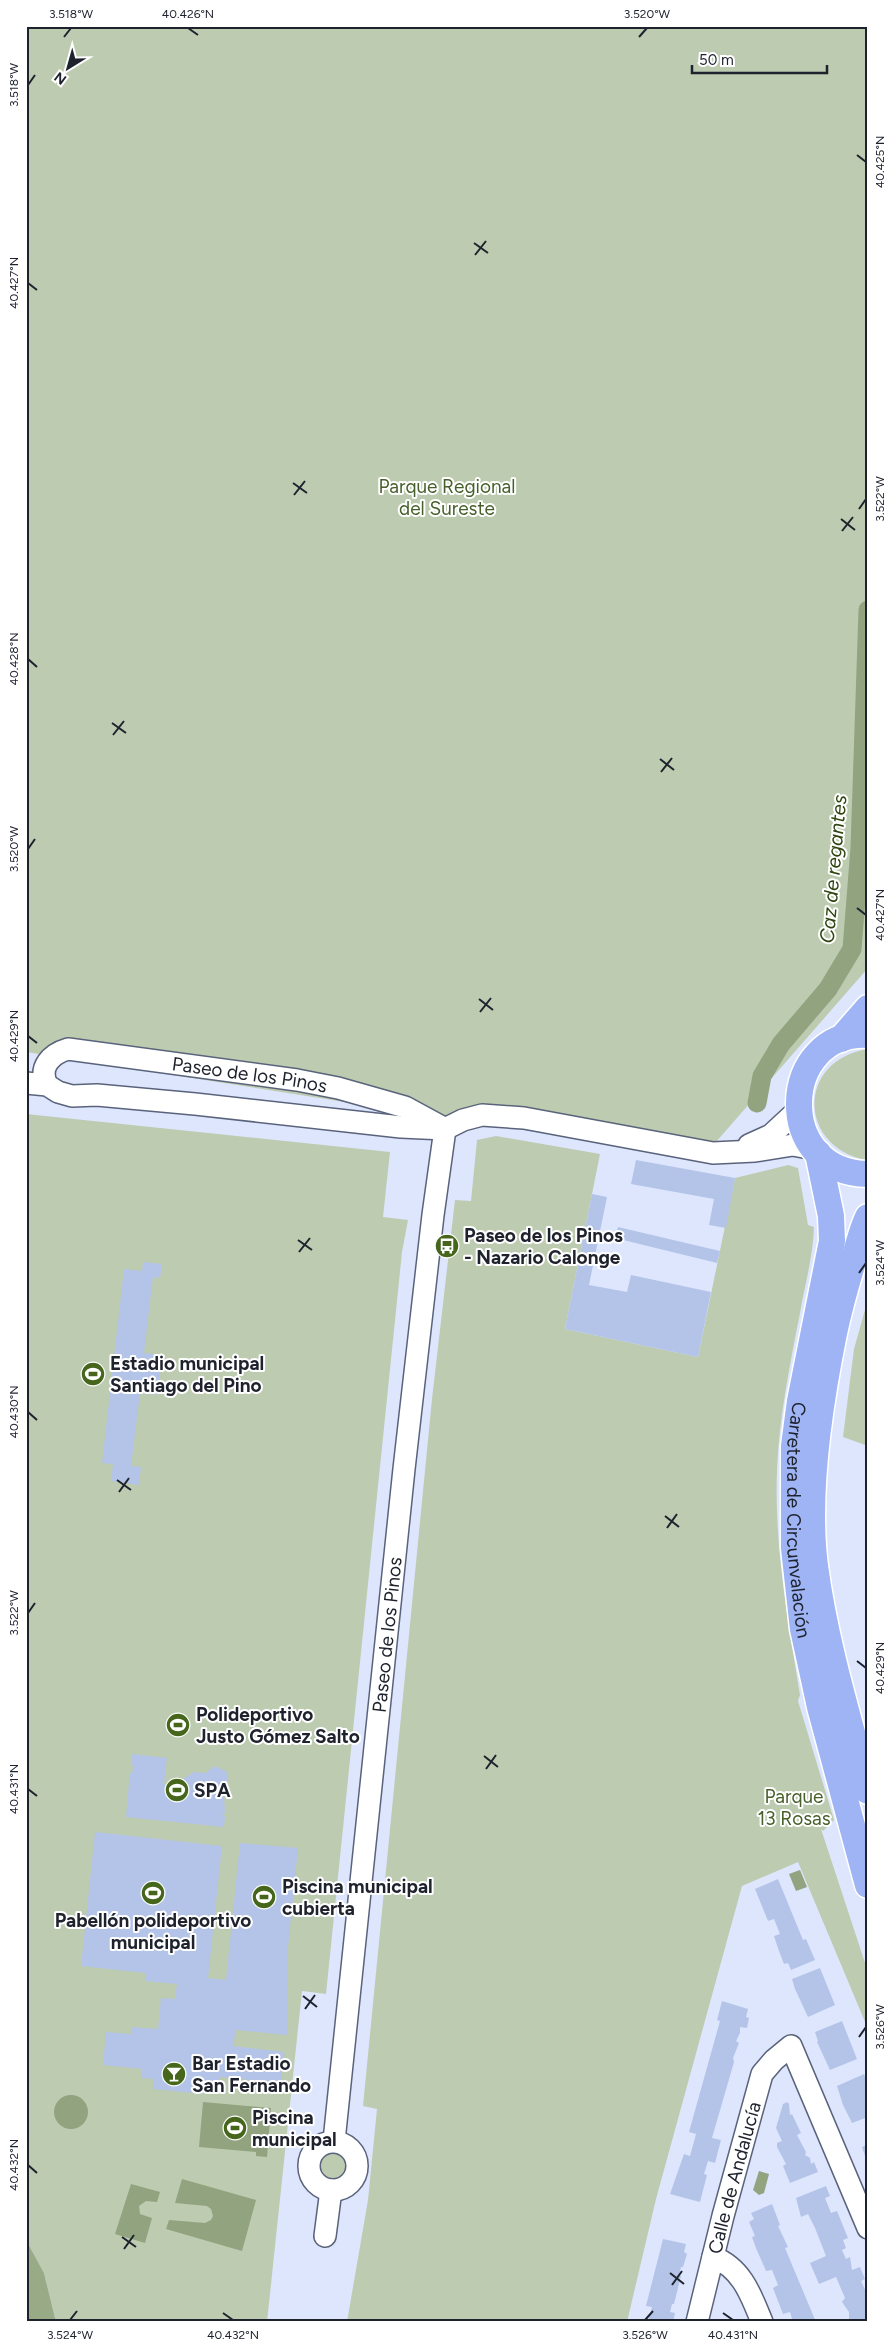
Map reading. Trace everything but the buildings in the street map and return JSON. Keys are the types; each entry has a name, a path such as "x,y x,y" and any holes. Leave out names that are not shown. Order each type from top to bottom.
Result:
{"main road":[{"path":"868,1008 841,1039 822,1051 808,1068 800,1088 798,1110 806,1137 826,1161 841,1170 868,1174"},
{"path":"841,1039 868,1035"},
{"name":"Carretera de Circunvalación","path":"816,1151 830,1216 832,1241 800,1401 794,1446 794,1548 803,1630 820,1706 868,1884"},
{"name":"Carretera de Circunvalación","path":"868,1217 843,1293 829,1360 821,1411 813,1506 815,1565 844,1703 868,1790"}],"street":[{"name":"Paseo de los Pinos","path":"26,1064 51,1057 58,1052 68,1049 297,1080 338,1088 405,1107 444,1129"},
{"name":"Paseo de los Pinos","path":"51,1057 44,1068 43,1077 36,1084 72,1096 97,1095 185,1103 402,1127 444,1129 463,1120 482,1115 524,1118 714,1153 730,1153 793,1145 816,1151"},
{"name":"Paseo de los Pinos","path":"730,1153 771,1135 798,1110"},
{"name":"Paseo de los Pinos","path":"334,2142 404,1469 444,1129"},
{"name":"Calle de Andalucía","path":"696,2322 762,2074 774,2060 791,2046 868,2228"},
{"path":"334,2142 342,2143 355,2155 357,2172 347,2186 331,2190 316,2183 309,2169 312,2153 318,2146 334,2142"},
{"path":"325,2236 331,2190"},
{"path":"712,2257 732,2268 743,2280 762,2322"}],"green space":[{"name":"Parque Regional del Sureste","path":"26,26 868,26 868,968 702,1158 26,1052"},
{"path":"868,1049 868,1160 866,1160 843,1152 827,1138 818,1122 814,1103 818,1085 828,1069 845,1056"},
{"name":"Polideportivo Justo Gómez Salto","path":"26,1114 390,1152 383,1217 408,1220 402,1252 326,1994 302,1991 267,2322 56,2322 44,2273 26,2240"},
{"name":"Parque 13 Rosas","path":"496,1136 600,1154 565,1329 698,1357 735,1178 788,1165 798,1168 808,1225 814,1227 780,1431 777,1498 780,1555 800,1695 798,1701 834,1820 823,1831 821,1829 868,1972 868,2029 798,1862 742,1886 656,2199 627,2322 347,2322 368,2200 377,2109 363,2106 432,1399 455,1200 471,1201 477,1140"},
{"path":"868,1299 868,1446 843,1437 854,1349"},
{"path":"332,2152 342,2156 346,2166 342,2176 332,2180 322,2176 318,2166 322,2156"}],"shaded area":[{"path":"800,1870 807,1887 796,1891 789,1874"},
{"path":"71,2095 83,2100 88,2112 83,2124 71,2129 59,2124 54,2112 59,2100"},
{"name":"Piscina municipal","path":"203,2102 271,2108 267,2157 256,2156 256,2152 199,2147"},
{"path":"759,2171 769,2174 764,2193 759,2195 753,2190"},
{"path":"182,2179 256,2200 242,2251 166,2229 169,2220 205,2223 211,2220 213,2216 211,2209 207,2206 175,2203"},
{"path":"131,2184 160,2192 157,2202 146,2201 139,2206 140,2214 152,2218 145,2243 115,2234"},
{"path":"26,2240 44,2273 56,2322 29,2322 26,2316"}],"waterway":[{"name":"Caz de regantes","path":"757,1103 762,1076 781,1044 828,989 852,949 860,848 868,610"}],"place":[{"name":"Paseo de los Pinos - Nazario Calonge","path":"447,1246"},
{"name":"Estadio municipal Santiago del Pino","path":"93,1374"},
{"name":"Polideportivo Justo Gómez Salto","path":"178,1725"},
{"name":"SPA","path":"177,1790"},
{"name":"Pabellón polideportivo municipal","path":"153,1893"},
{"name":"Piscina municipal cubierta","path":"264,1897"},
{"name":"Bar Estadio San Fernando","path":"174,2074"},
{"name":"Piscina municipal","path":"235,2128"}]}
